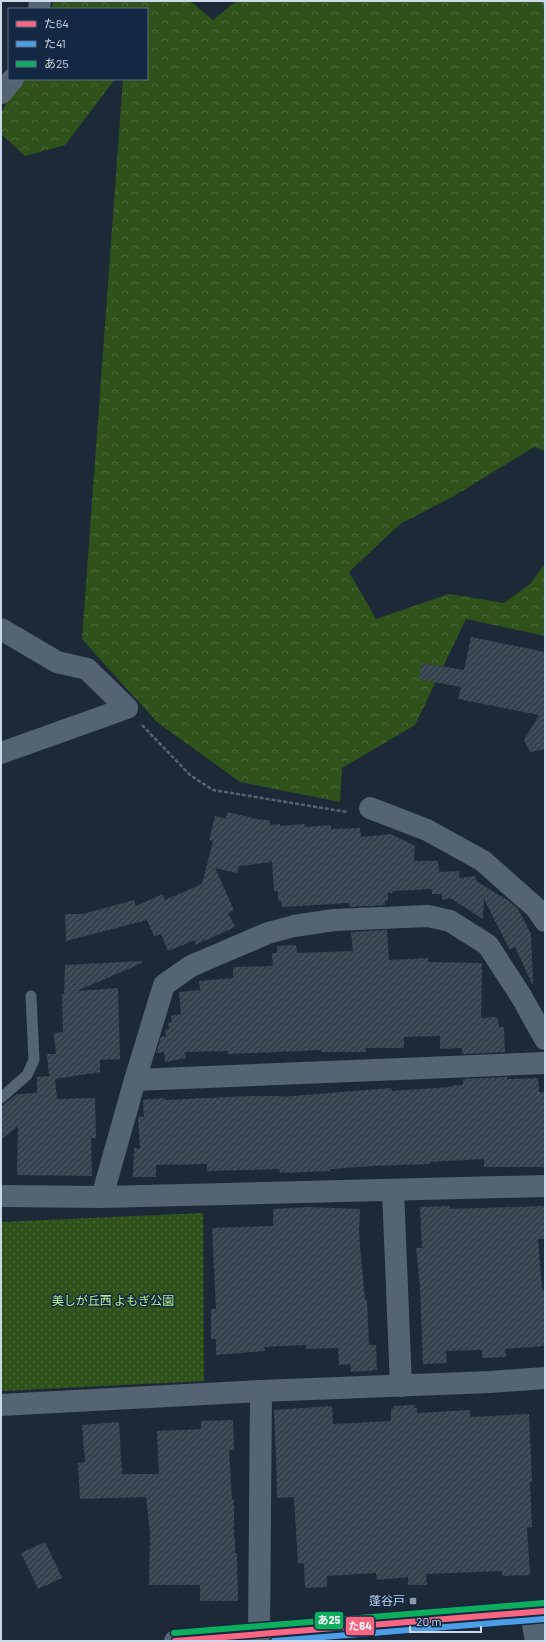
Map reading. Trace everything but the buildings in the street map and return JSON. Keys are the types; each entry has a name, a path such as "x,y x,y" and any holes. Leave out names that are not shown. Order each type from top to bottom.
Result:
{"street":[{"path":"1,93 12,80"},
{"path":"1,629 57,662 87,669 127,708 1,754"},
{"path":"370,808 427,830 483,860 536,908 545,922"},
{"path":"102,1197 134,1080 164,985 191,966 268,933 294,926 334,920 428,916 450,921 488,945 543,1028"},
{"path":"134,1080 545,1063"},
{"path":"1,1196 102,1197 545,1186"},
{"path":"393,1190 401,1386"},
{"path":"1,1405 545,1378"},
{"path":"260,1638 261,1391"},
{"path":"175,1641 260,1638 538,1612 536,1641"}],"lane":[{"path":"1,1098 27,1075 34,1060 31,996"}],"path":[{"path":"543,1 545,8"},
{"path":"127,708 190,775 214,790 354,814 370,808"}],"green space":[{"path":"54,1 190,1 213,20 236,1 545,1 545,451 534,447 454,496 400,524 349,572 376,619 449,594 504,603 530,584 545,564 545,636 466,619 415,725 342,768 340,802 240,782 157,722 82,639 123,80 148,80 148,8 51,8"},
{"path":"18,80 114,80 65,145 25,156 1,134 1,113"},
{"name":"美しが丘西 よもぎ公園","path":"203,1213 204,1381 1,1391 1,1222"}],"transit line":[{"name":"あ25","path":"174,1633 544,1603"},
{"name":"た64","path":"175,1641 545,1611"},
{"name":"た41","path":"274,1641 545,1619"}],"place":[{"name":"蓬谷戸","path":"413,1601"}]}
